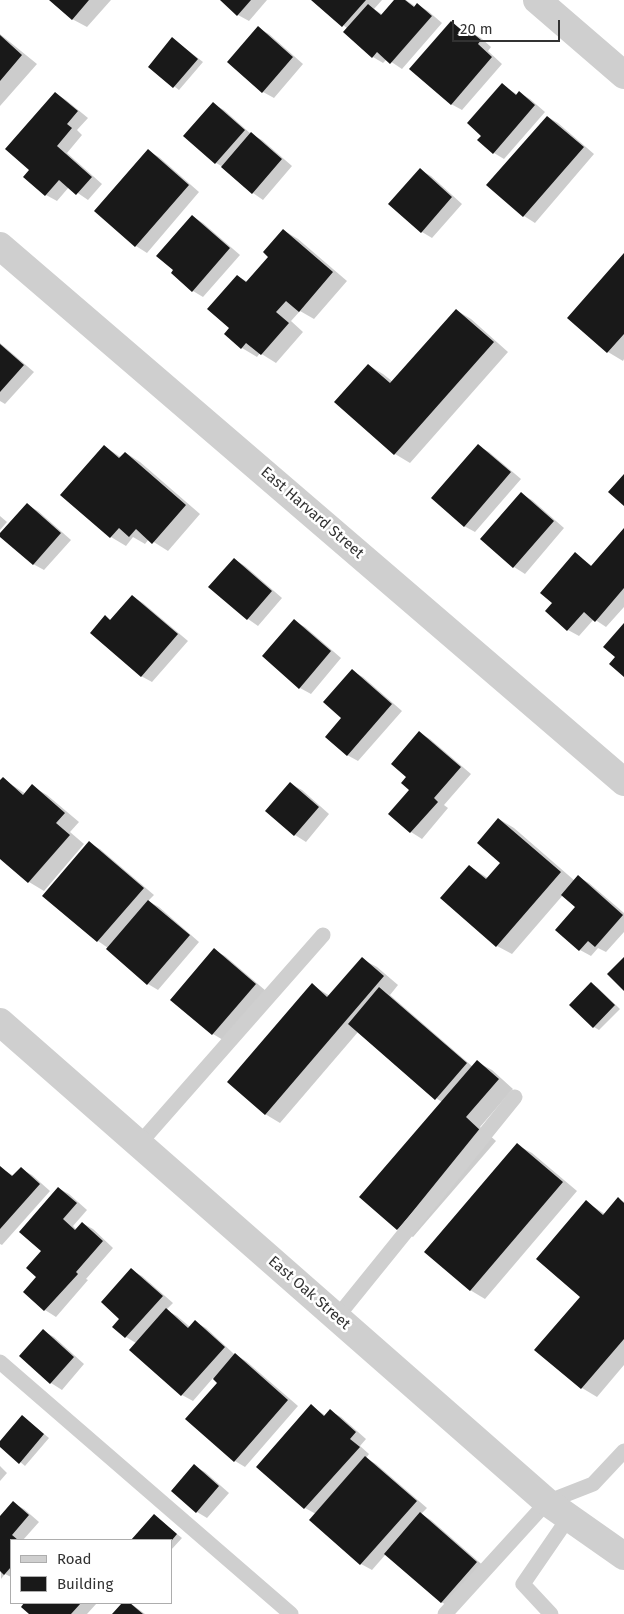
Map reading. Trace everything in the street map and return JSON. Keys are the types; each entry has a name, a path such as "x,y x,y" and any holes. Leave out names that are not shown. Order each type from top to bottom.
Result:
{"street":[{"path":"537,0 624,75"},
{"name":"East Harvard Street","path":"0,246 624,782"},
{"name":"East Oak Street","path":"0,1022 546,1502 624,1556"}],"lane":[{"path":"139,1144 323,935"},
{"path":"337,1318 515,1097"},
{"path":"0,1362 291,1614"},
{"path":"445,1614 546,1502 593,1484 624,1451"},
{"path":"551,1614 523,1584 569,1517"}],"building":[{"path":"49,0 89,0 72,20"},
{"path":"220,0 251,0 237,16"},
{"path":"311,0 366,0 342,27"},
{"path":"394,0 405,0 414,7 417,3 432,16 390,64 377,52 372,58 343,32 368,4 381,15"},
{"path":"451,21 466,34 470,31 481,40 478,44 492,57 451,105 409,69"},
{"path":"258,26 293,57 262,93 227,62"},
{"path":"0,35 22,55 0,81"},
{"path":"172,37 198,59 173,88 148,67"},
{"path":"502,83 516,95 519,91 535,105 493,154 477,140 481,136 467,123"},
{"path":"55,92 78,111 67,124 72,128 57,146 92,177 76,195 59,180 45,196 23,177 29,170 5,149"},
{"path":"213,102 245,130 215,164 183,136"},
{"path":"547,116 584,147 523,217 486,185"},
{"path":"251,132 282,159 252,194 221,167"},
{"path":"148,149 189,185 135,247 94,211"},
{"path":"420,168 452,197 421,233 388,204"},
{"path":"192,215 230,248 192,292 171,273 173,270 156,256"},
{"path":"283,229 333,272 299,312 286,301 276,312 289,323 261,355 246,343 241,349 224,334 229,328 207,309 237,275 246,282 268,257 263,252"},
{"path":"624,253 624,334 607,353 567,318"},
{"path":"456,309 494,342 394,455 334,402 368,364 390,383"},
{"path":"0,344 24,365 0,392"},
{"path":"478,444 511,472 464,527 431,498"},
{"path":"104,445 119,458 125,452 186,505 152,544 136,529 129,537 119,528 110,538 60,495"},
{"path":"624,474 624,506 608,492"},
{"path":"521,492 554,521 513,568 480,539"},
{"path":"27,503 61,533 33,565 0,537 0,533"},
{"path":"624,528 624,588 595,622 584,612 567,631 545,611 552,603 540,593 575,552 591,566"},
{"path":"234,558 272,591 247,620 208,587"},
{"path":"132,595 178,634 141,677 90,633 105,615 110,620"},
{"path":"294,619 331,651 299,689 262,656"},
{"path":"624,623 624,677 609,664 615,657 603,647"},
{"path":"352,669 392,704 347,756 325,737 341,718 323,702"},
{"path":"419,731 461,767 434,798 438,802 410,833 388,814 409,790 401,783 406,777 391,764"},
{"path":"3,777 23,795 32,784 65,813 56,823 70,835 28,883 0,859 0,780"},
{"path":"290,782 319,807 294,836 265,811"},
{"path":"498,818 561,872 496,947 440,898 469,865 486,879 500,863 477,843"},
{"path":"89,841 144,888 97,942 42,896"},
{"path":"578,875 623,915 595,947 588,941 579,951 555,930 575,907 561,895"},
{"path":"148,900 190,935 147,985 106,949"},
{"path":"214,948 256,984 212,1035 170,1000"},
{"path":"362,957 384,976 265,1115 227,1082 312,983 327,997"},
{"path":"624,957 624,991 607,974"},
{"path":"591,982 615,1005 593,1028 569,1005"},
{"path":"379,987 467,1063 435,1100 348,1024"},
{"path":"477,1060 499,1079 466,1117 482,1132 397,1230 359,1197"},
{"path":"517,1143 563,1182 470,1291 424,1252"},
{"path":"0,1166 12,1176 21,1167 40,1184 0,1229"},
{"path":"58,1187 77,1203 63,1219 75,1230 82,1222 103,1241 76,1272 78,1274 44,1311 23,1292 36,1277 26,1268 41,1251 19,1232"},
{"path":"618,1197 624,1203 624,1339 581,1389 534,1350 580,1297 536,1259 586,1200 603,1215"},
{"path":"131,1268 163,1296 125,1338 112,1327 119,1319 101,1302"},
{"path":"166,1308 188,1328 195,1320 225,1347 181,1396 129,1350"},
{"path":"43,1329 74,1357 50,1384 19,1356"},
{"path":"235,1353 288,1400 234,1462 185,1419 217,1383 213,1379"},
{"path":"311,1404 324,1416 330,1409 356,1432 350,1439 360,1447 304,1509 256,1467"},
{"path":"22,1415 44,1434 19,1464 0,1447 0,1441"},
{"path":"365,1456 417,1501 360,1565 309,1520"},
{"path":"194,1464 219,1486 196,1513 171,1491"},
{"path":"13,1501 29,1515 12,1535 17,1539 10,1539 10,1568 4,1575 0,1571 0,1516"},
{"path":"420,1512 477,1562 441,1603 384,1554"},
{"path":"154,1514 177,1534 172,1540 132,1539"},
{"path":"23,1604 80,1604 71,1614 29,1614 21,1607"},
{"path":"121,1604 131,1604 143,1614 112,1614"}]}
